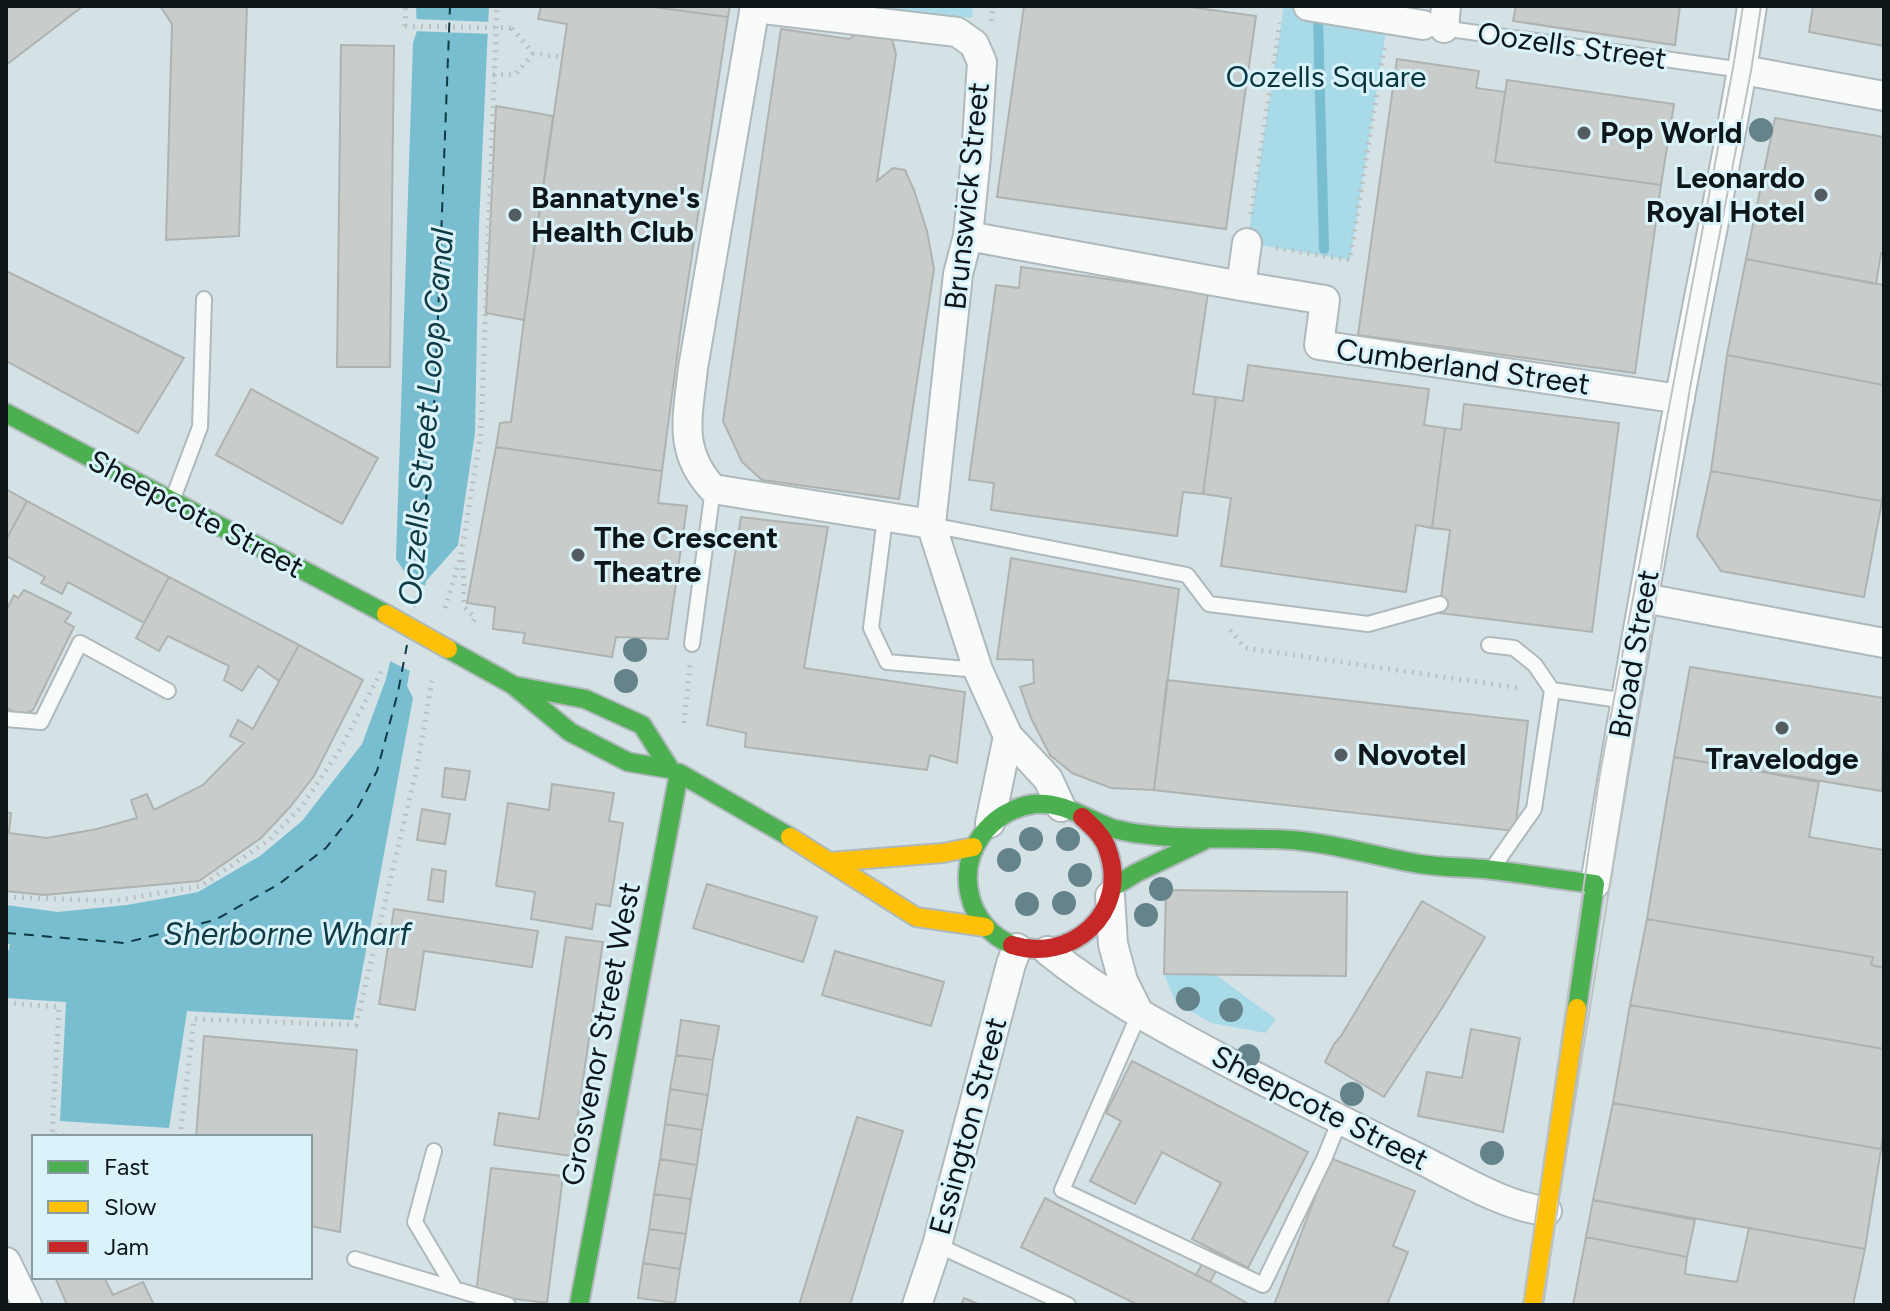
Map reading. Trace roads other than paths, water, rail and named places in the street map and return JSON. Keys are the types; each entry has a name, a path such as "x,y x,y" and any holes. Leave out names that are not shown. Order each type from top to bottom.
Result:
{"street":[{"name":"Oozells Street","path":"1308,6 1388,19 1438,20"},
{"name":"Broad Street","path":"1533,1305 1595,884 1680,399 1743,70 1752,6"},
{"name":"Brunswick Street","path":"713,489 702,477 678,421 689,335 754,7 957,32 974,44 982,62 968,236 958,274 931,524"},
{"path":"1743,70 1884,96"},
{"name":"Cumberland Street","path":"968,236 1325,300 1319,345 1680,399"},
{"path":"1241,286 1247,243"},
{"name":"Sheepcote Street","path":"6,413 386,614 513,685"},
{"path":"713,489 931,524 978,670 1008,736 1048,779 1072,812 1099,834 1110,854 1113,944 1123,981 1139,1014"},
{"path":"1644,598 1884,643"},
{"path":"513,685 585,699 642,725 675,771"},
{"path":"513,685 570,732 628,762 675,771 768,823 916,917 985,927"},
{"path":"1008,736 990,823 973,847 967,867 967,888 973,909 985,927 1017,948 1048,951 1077,941 1101,918 1112,891 1136,873 1205,840"},
{"name":"Grosvenor Street West","path":"579,1305 675,771"},
{"path":"990,823 1015,808 1038,804 1072,812 1126,832 1205,840 1259,838 1306,841 1417,864 1595,884"},
{"path":"829,862 943,853 973,847"},
{"name":"Essington Street","path":"917,1305 937,1245 1017,948"},
{"name":"Sheepcote Street","path":"1048,951 1083,979 1189,1042 1340,1120 1502,1198 1547,1211"},
{"path":"6,1262 27,1305"}],"lane":[{"name":"Oozells Street","path":"1438,20 1743,70"},
{"path":"172,501 200,427 204,299"},
{"path":"692,644 713,489"},
{"path":"885,518 871,628 887,662 978,670"},
{"path":"931,524 1187,575 1209,604 1368,624 1440,604"},
{"path":"6,719 41,722 80,643 168,691"},
{"path":"1489,645 1514,648 1535,665 1552,690 1534,809 1491,870"},
{"path":"1552,690 1626,701"},
{"path":"1139,1014 1062,1190 1263,1285 1340,1120"},
{"path":"434,1151 415,1222 455,1289"},
{"path":"937,1245 1068,1305"},
{"path":"355,1259 508,1305"}],"water":[{"path":"416,6 489,6 479,224 475,433 458,545 426,581 407,686 413,698 353,1020 187,1011 169,1128 60,1121 66,1002 6,998 6,953 10,944 6,943 6,905 58,912 127,905 198,892 260,856 302,821 362,744 386,679 410,580 396,559"}],"waterway":[{"path":"1318,18 1324,249"}],"tram line":[{"path":"1523,1305 1600,773 1743,6"},
{"path":"1542,1305 1690,388 1761,6"}],"place":[{"name":"Pop World","path":"1584,133"},
{"name":"Leonardo Royal Hotel","path":"1821,195"},
{"name":"Bannatyne's Health Club","path":"515,215"},
{"name":"The Crescent Theatre","path":"578,555"},
{"name":"Travelodge","path":"1782,728"},
{"name":"Novotel","path":"1341,755"}],"park label":[{"name":"Oozells Square","path":"1326,77"}],"water label":[{"name":"Oozells Street Loop Canal","path":"426,417"},
{"name":"Sherborne Wharf","path":"287,934"}]}
